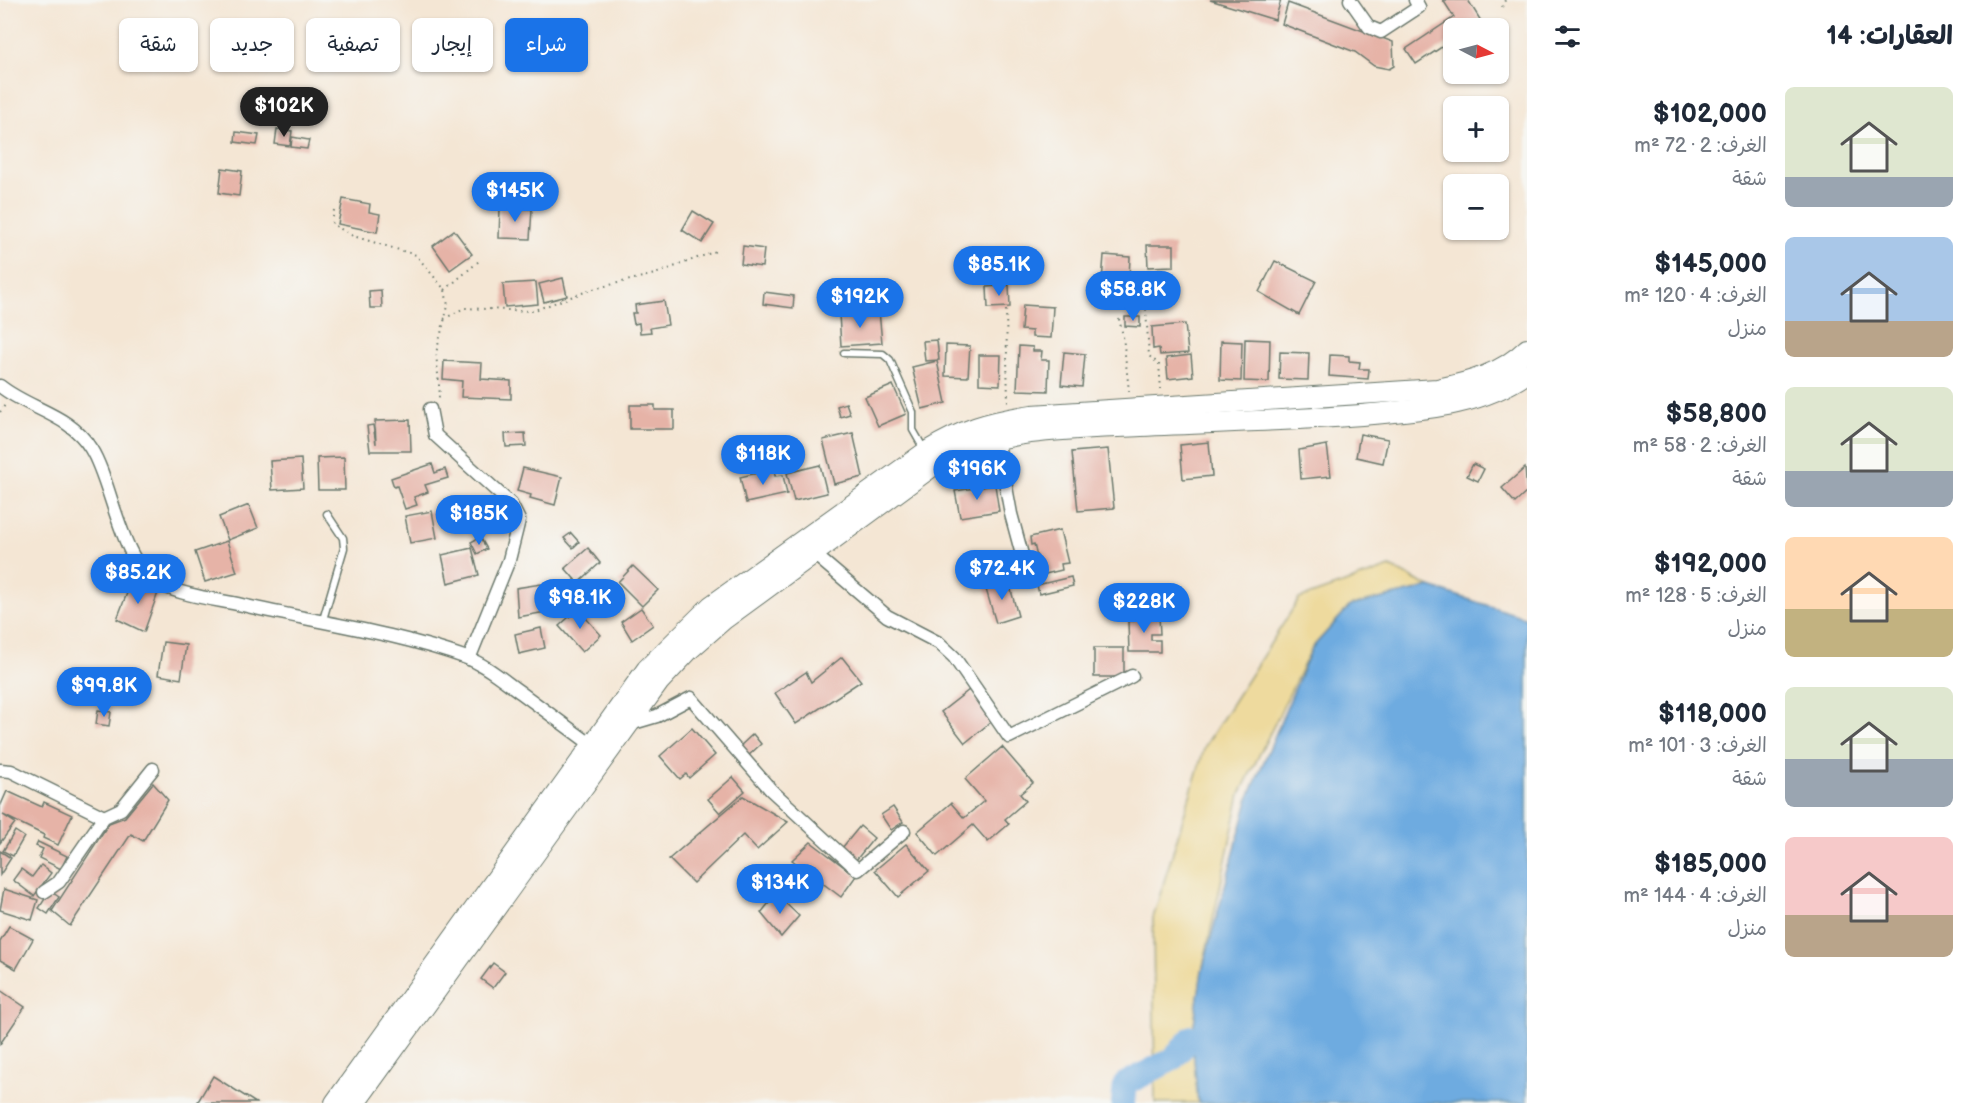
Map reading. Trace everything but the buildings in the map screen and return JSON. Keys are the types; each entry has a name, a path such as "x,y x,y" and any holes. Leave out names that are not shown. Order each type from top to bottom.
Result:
{"main road":[{"path":"335,1103 646,669 711,606 926,452 956,434 989,421 1008,418 1437,389 1475,381 1519,357 1527,349"},
{"path":"356,1103 659,682 690,649 723,620 945,457 974,444 997,438 1051,430 1352,416 1439,408 1485,397 1527,373"}],"street":[{"path":"1350,0 1369,27 1381,32 1419,7 1415,0"},
{"path":"0,386 27,404 63,418 79,431 93,450 131,555 156,583 190,595 321,623 375,631 468,659 494,673 593,746"},
{"path":"430,409 435,435 511,504 519,520 509,560 468,659"},
{"path":"997,438 1011,514 1028,577"},
{"path":"813,553 887,616 939,643 954,657 1009,737 1132,676"},
{"path":"629,724 657,716 691,698 771,790 858,870 904,831"},
{"path":"44,892 59,882 104,817 121,809 153,769"},
{"path":"2,772 104,817"}],"lane":[{"path":"844,353 883,354 890,360 913,412 913,430 926,452"},
{"path":"321,623 344,548 343,538 327,513"}],"path":[{"path":"1502,7 1505,0"},
{"path":"334,210 332,225 353,236 416,255 445,290 448,306 436,353 440,396 428,403 430,409"},
{"path":"444,319 464,308 532,311 594,289 655,274 716,251"},
{"path":"445,290 479,261"},
{"path":"1148,273 1146,310 1149,356 1160,364 1162,407"},
{"path":"1006,310 1008,418"},
{"path":"1119,319 1124,336 1130,409"}],"sand":[{"path":"1390,567 1430,587 1350,606 1312,648 1240,794 1202,971 1192,1037 1198,1103 1155,1103 1153,918 1205,746 1299,599"}],"water":[{"path":"1430,587 1527,618 1527,1103 1198,1103 1192,1037 1202,971 1249,797 1312,648 1350,606"}],"waterway":[{"path":"1123,1103 1125,1084 1173,1059 1192,1037"}]}
